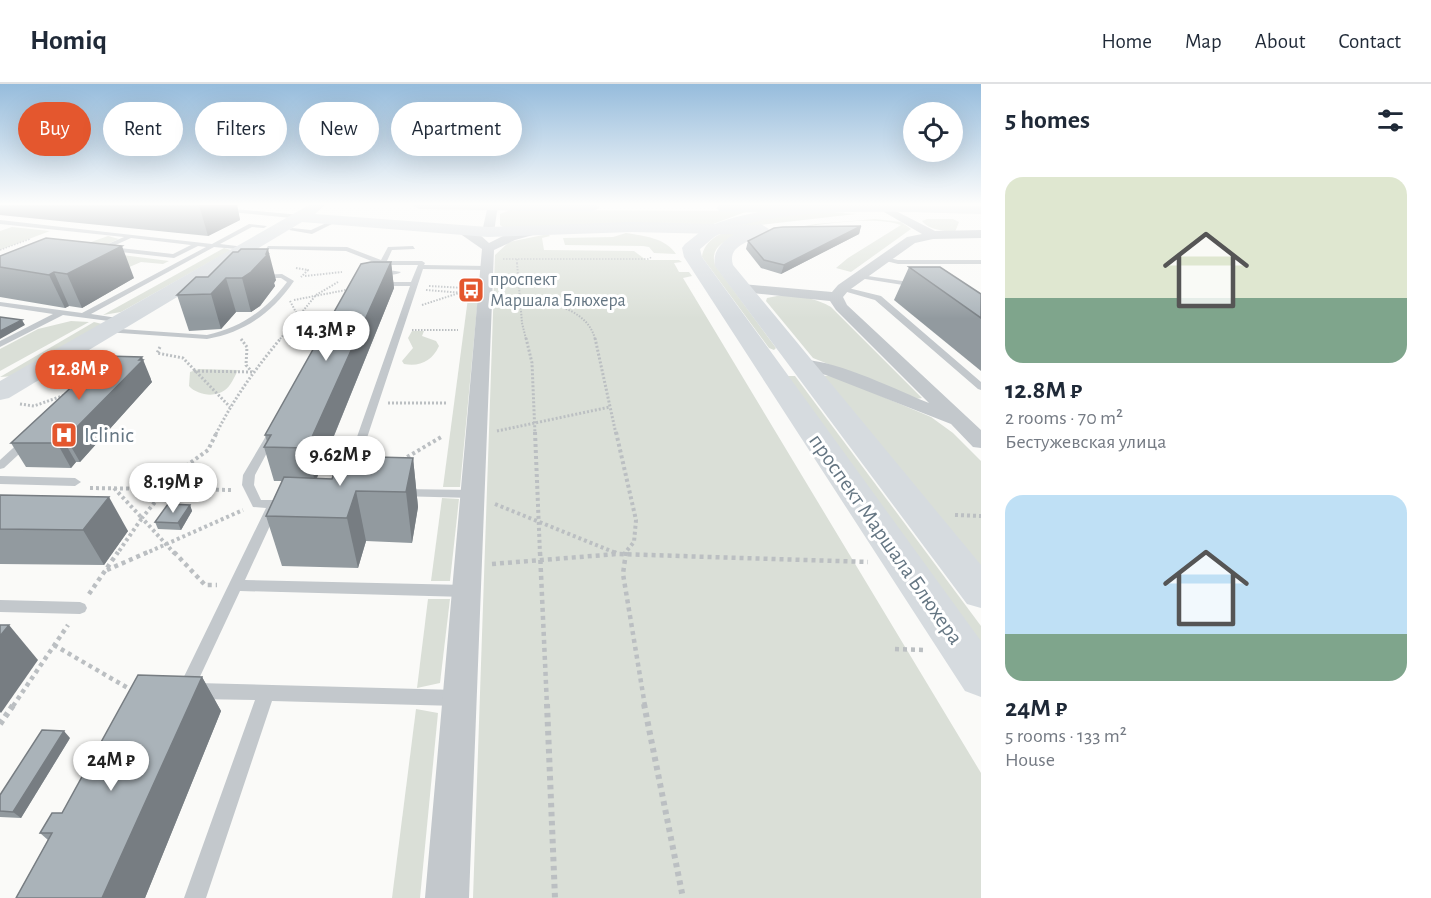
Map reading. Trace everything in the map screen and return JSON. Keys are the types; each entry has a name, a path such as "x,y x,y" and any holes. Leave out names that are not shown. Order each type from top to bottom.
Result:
{"main road":[{"path":"8,391 113,326 209,274 257,243"},
{"path":"457,243 483,248 499,243"},
{"path":"674,243 685,248 691,255"},
{"path":"691,255 694,243"},
{"name":"проспект Маршала Блюхера","path":"731,243 723,252 724,266 981,593"},
{"name":"проспект Маршала Блюхера","path":"691,255 981,677"},
{"path":"765,365 803,365"}],"street":[{"path":"447,898 476,435 468,292 484,243"},
{"path":"742,288 840,293 907,243"},
{"path":"840,293 841,307 981,441"},
{"path":"803,365 817,366 832,371 960,422"}],"lane":[{"path":"114,243 103,248 174,256 198,244"},
{"path":"189,243 245,249"},
{"path":"82,316 217,243"},
{"path":"379,246 413,248"},
{"path":"268,248 347,249 383,262 422,263 347,481"},
{"path":"390,248 379,271 398,272"},
{"path":"420,267 483,248"},
{"path":"884,259 898,262 981,262"},
{"path":"0,304 50,311 62,309 113,326 207,337 235,330 278,301 291,281 282,276 252,276"},
{"path":"861,277 928,287"},
{"path":"355,288 359,284 414,286"},
{"path":"840,293 878,298 981,387"},
{"path":"24,307 37,302"},
{"path":"0,344 62,309"},
{"path":"22,321 40,323"},
{"path":"276,428 249,475 248,485 257,504 280,504 180,691 461,698"},
{"path":"0,466 33,436"},
{"path":"0,480 75,482"},
{"path":"389,493 472,494"},
{"path":"236,585 467,578"},
{"path":"0,606 80,608"},
{"path":"195,898 266,693"}],"path":[{"path":"483,248 517,259 648,259 652,257"},
{"path":"517,259 522,323 532,363 555,898"},
{"path":"304,276 342,272"},
{"path":"144,489 183,468 208,450 253,372 316,295 338,282"},
{"path":"414,286 468,292"},
{"path":"414,286 550,303 583,317 593,332 636,520 634,542 624,554 623,574 649,733 682,898"},
{"path":"298,316 290,301 355,288"},
{"path":"406,310 468,292"},
{"path":"235,330 247,347 246,365 253,372"},
{"path":"399,330 458,330"},
{"path":"175,335 160,347 157,353 183,358 194,371 226,399 231,407"},
{"path":"194,371 253,372"},
{"path":"8,391 34,406 73,392"},
{"path":"374,402 448,403"},
{"path":"476,435 610,407"},
{"path":"393,464 443,436"},
{"path":"183,468 142,518 205,585 236,585"},
{"path":"75,482 77,487 144,489 237,490 248,485"},
{"path":"472,494 617,554"},
{"path":"105,571 257,504"},
{"path":"977,516 981,520"},
{"path":"467,578 540,560 617,554 902,563"},
{"path":"54,645 136,692"}],"shaded area":[{"path":"0,243 18,243 0,250"},
{"path":"110,243 91,251 169,261 163,264 141,262 127,268 52,259 93,244"},
{"path":"508,243 543,243 544,250 634,251 646,260 679,260 682,262 674,263 679,272 689,272 692,276 683,278 981,773 981,898 473,898 495,255"},
{"path":"564,243 664,243 676,254 654,253 649,247 643,246 565,245"},
{"path":"709,243 722,243 714,254 715,265 776,348 774,350 769,348 702,257"},
{"path":"872,243 891,243 851,272 836,268"},
{"path":"224,248 231,250 121,312 103,315"},
{"path":"804,297 831,307 922,398 916,399 813,358 766,301 767,298"},
{"path":"468,298 478,298 460,487 443,487"},
{"path":"71,321 89,322 0,371 0,349 38,329"},
{"path":"94,322 102,324 15,376 0,377"},
{"path":"412,331 424,331 422,336 436,341 439,346 433,356 415,365 404,364 402,361 413,348 408,338"},
{"path":"199,369 238,370 227,389 211,395 197,392 189,386 190,372"},
{"path":"831,375 931,417 953,433 981,461 981,568 824,376"},
{"path":"787,376 795,376 981,626 981,644"},
{"path":"442,498 459,499 450,581 431,581"},
{"path":"428,599 450,599 440,683 417,688"},
{"path":"416,709 438,713 420,898 392,898"}],"building":[{"path":"33,243 93,243 122,246 67,274 54,272 49,275 0,267 0,256"},
{"path":"750,243 827,243 784,265 764,260"},
{"path":"241,249 268,249 266,254 268,254 251,272 242,278 226,278 211,294 177,295 196,277 208,277 233,252"},
{"path":"391,262 307,448 264,447 271,435 265,435 361,264"},
{"path":"909,267 940,267 981,294 981,318"},
{"path":"0,317 22,320 0,331"},
{"path":"105,356 142,357 139,360 143,360 66,438 62,438 57,443 11,443"},
{"path":"340,456 413,458 406,492 356,491 347,518 266,516 284,477 332,479"},
{"path":"0,495 109,497 83,530 0,529"},
{"path":"168,504 190,505 178,523 155,522"},
{"path":"0,625 9,625 0,636"},
{"path":"138,675 202,677 102,898 16,898 52,833 40,833 52,813 62,813"},
{"path":"42,730 64,731 13,812 0,811 0,795"}],"place":[{"name":"проспект Маршала Блюхера","path":"471,290"},
{"name":"Iclinic","path":"64,435"}]}
